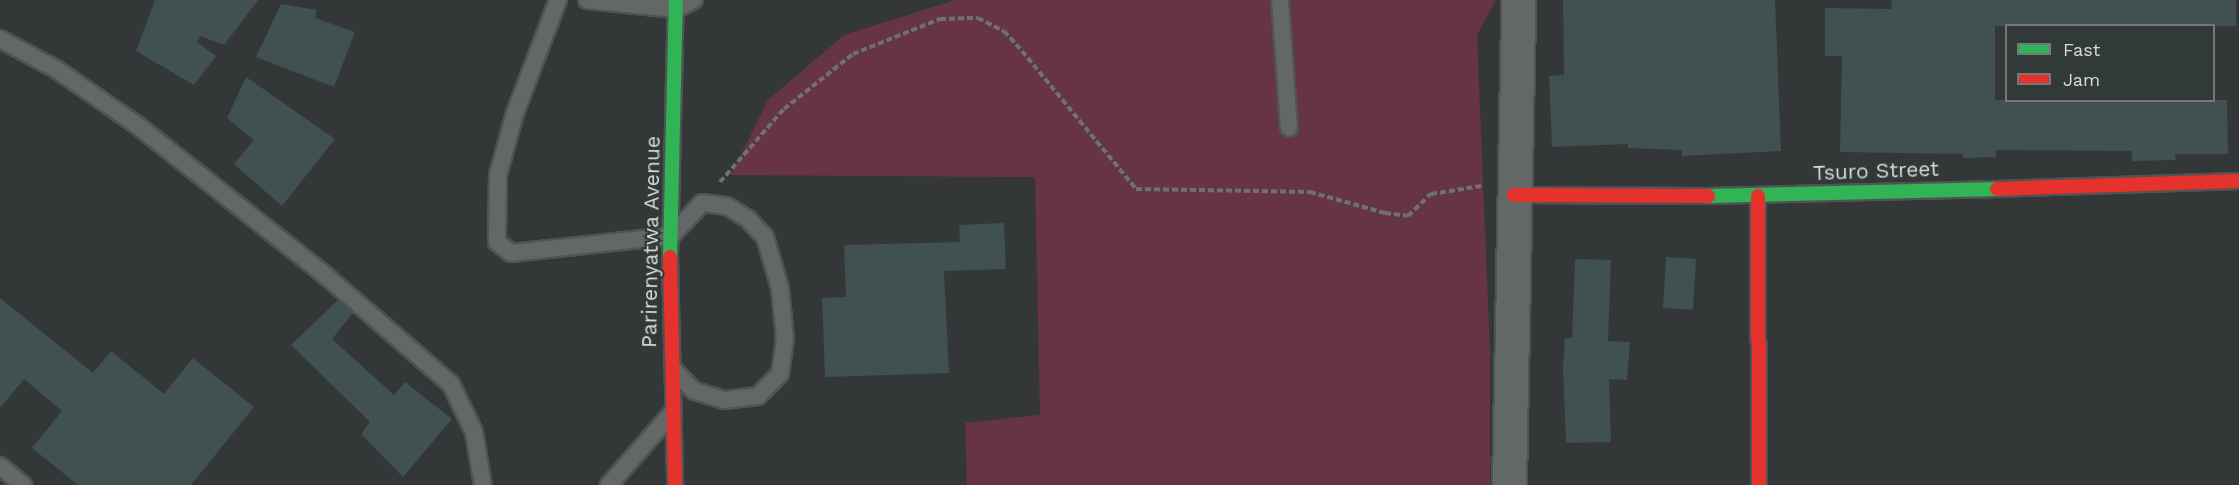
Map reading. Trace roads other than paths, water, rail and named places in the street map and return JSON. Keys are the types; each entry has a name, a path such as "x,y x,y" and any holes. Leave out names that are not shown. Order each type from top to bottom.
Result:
{"street":[{"path":"1509,485 1518,0"},
{"name":"Parirenyatwa Avenue","path":"675,485 671,414 671,236 676,5"},
{"name":"Tsuro Street","path":"1514,195 1758,196 2239,181"},
{"path":"1758,196 1760,485"}],"lane":[{"path":"558,0 515,113 498,175 497,242 511,253 671,236 702,203 727,206 748,219 765,237 780,288 785,339 780,374 758,396 724,400 694,391 671,366"},
{"path":"587,0 676,5 694,0"},
{"path":"1280,0 1289,128"},
{"path":"0,39 56,69 137,125 325,275 451,384 474,432 483,485"},
{"path":"609,485 671,414"},
{"path":"0,466 23,485"}]}
